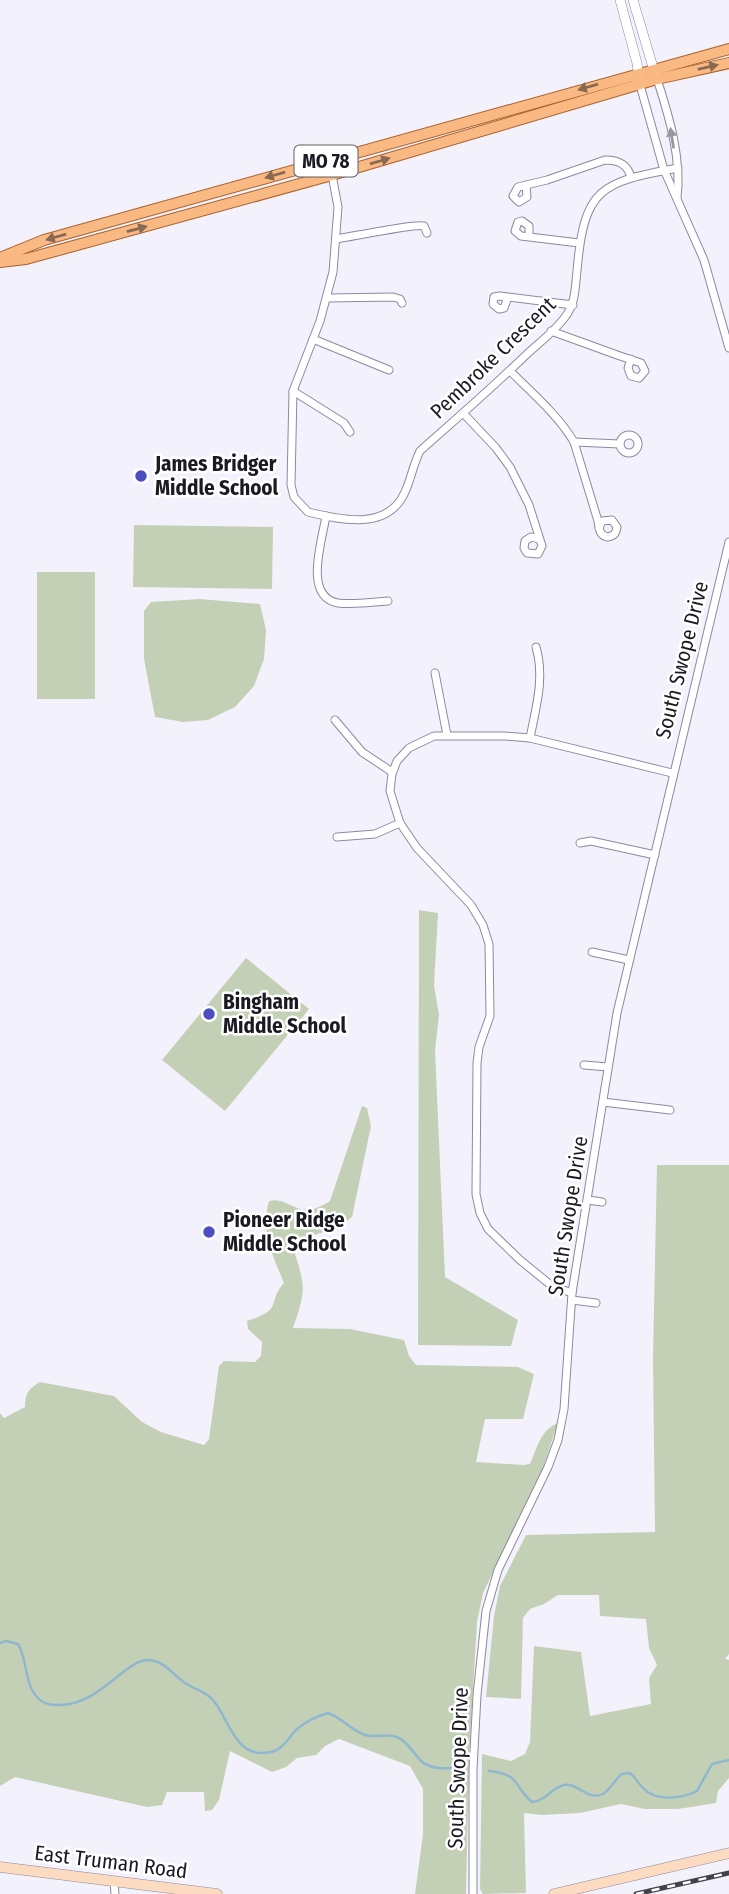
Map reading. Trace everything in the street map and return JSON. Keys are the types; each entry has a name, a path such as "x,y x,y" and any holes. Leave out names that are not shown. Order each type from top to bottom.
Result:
{"main road":[{"name":"MO 78","path":"0,260 26,259 332,175 729,49"},
{"name":"MO 78","path":"655,74 729,63"},
{"name":"MO 78","path":"0,260 44,240 639,79"},
{"path":"554,1894 729,1853"},
{"name":"East Truman Road","path":"0,1867 217,1894"}],"street":[{"path":"620,0 664,170 704,260 729,348"},
{"path":"633,0 671,127 678,168 677,198"},
{"path":"526,185 605,160 614,160 624,165 631,178"},
{"name":"Pembroke Crescent","path":"326,516 371,520 391,512 405,492 420,451 565,318 573,305 579,243 595,198 605,188 631,178 678,168"},
{"path":"332,175 338,207 336,239 328,298 293,391 291,485 294,497 302,507 308,512 326,516 317,579 322,594 330,601 341,603 388,601"},
{"path":"336,239 387,232 418,224 424,226 427,233"},
{"path":"529,237 579,243"},
{"path":"328,298 393,297 400,299 402,303"},
{"path":"508,297 573,305"},
{"path":"551,331 631,359"},
{"path":"313,339 389,370"},
{"path":"510,371 561,424 574,442 599,528"},
{"path":"293,391 344,423 349,432"},
{"path":"463,413 510,467 526,497 538,539"},
{"path":"574,442 620,444"},
{"name":"South Swope Drive","path":"473,1894 473,1769 485,1611 498,1570 548,1467 558,1440 564,1409 572,1297 608,1067 629,960 672,773 725,577 729,542"},
{"path":"530,738 541,680 536,648"},
{"path":"435,673 447,735"},
{"path":"335,720 362,752 392,772"},
{"path":"596,1303 572,1297 552,1286 520,1261 488,1229 480,1213 476,1194 477,1063 479,1046 490,1016 489,944 483,925 471,905 417,849 400,823 390,791 392,772 397,761 409,748 424,739 447,735 530,738 672,773"},
{"path":"337,837 375,834 400,823"},
{"path":"580,843 591,841 655,855"},
{"path":"592,952 629,960"},
{"path":"584,1065 608,1067"},
{"path":"603,1102 670,1110"},
{"path":"588,1200 602,1202"},
{"path":"114,1882 115,1894"}],"green space":[{"path":"134,525 273,527 272,589 133,587"},
{"path":"37,572 95,572 95,699 37,699"},
{"path":"200,599 260,604 266,630 264,659 254,686 235,707 208,720 183,722 155,717 144,659 144,611 151,602"},
{"path":"419,910 438,913 434,985 439,1015 435,1050 445,1277 518,1320 511,1346 418,1345"},
{"path":"246,958 309,1009 225,1111 162,1060"},
{"path":"362,1106 367,1108 371,1126 352,1217 333,1229 298,1238 293,1248 303,1288 293,1328 350,1329 404,1340 409,1356 416,1365 518,1367 534,1374 523,1419 485,1419 476,1462 530,1464 544,1434 558,1423 543,1468 483,1593 477,1622 469,1756 466,1894 415,1894 423,1834 423,1789 410,1766 339,1739 325,1746 316,1755 297,1758 286,1767 272,1772 230,1751 219,1800 212,1810 205,1811 204,1792 167,1792 162,1805 147,1807 15,1777 0,1786 0,1413 4,1418 25,1407 28,1392 40,1382 114,1396 142,1422 161,1432 204,1445 209,1439 219,1366 224,1361 255,1362 261,1356 262,1342 248,1329 247,1321 271,1309 284,1283 267,1233 269,1201 276,1200 310,1209 330,1201"},
{"path":"657,1165 729,1165 729,1654 725,1659 729,1660 729,1778 718,1791 716,1803 678,1809 645,1809 621,1804 580,1813 524,1813 526,1893 483,1894 480,1889 482,1754 511,1761 525,1754 530,1742 534,1646 581,1652 590,1716 651,1704 649,1678 657,1665 649,1648 646,1619 600,1616 599,1595 558,1595 530,1609 523,1618 521,1699 486,1697 494,1616 500,1586 526,1535 655,1532 653,1359"}],"waterway":[{"path":"0,1643 6,1641 18,1644 30,1686 38,1698 47,1704 72,1704 99,1691 131,1666 150,1660 161,1663 185,1683 209,1697 236,1738 250,1751 275,1751 302,1725 328,1713 365,1735 389,1735 401,1739 424,1764 440,1768 462,1768"},
{"path":"489,1771 512,1778 532,1802 566,1785 597,1796 603,1794 622,1774 630,1773 647,1792 668,1798 697,1791 712,1764 729,1760"}],"railway":[{"path":"636,1894 729,1873"}],"place":[{"name":"James Bridger Middle School","path":"141,476"},
{"name":"Bingham Middle School","path":"209,1014"},
{"name":"Pioneer Ridge Middle School","path":"209,1232"}]}
